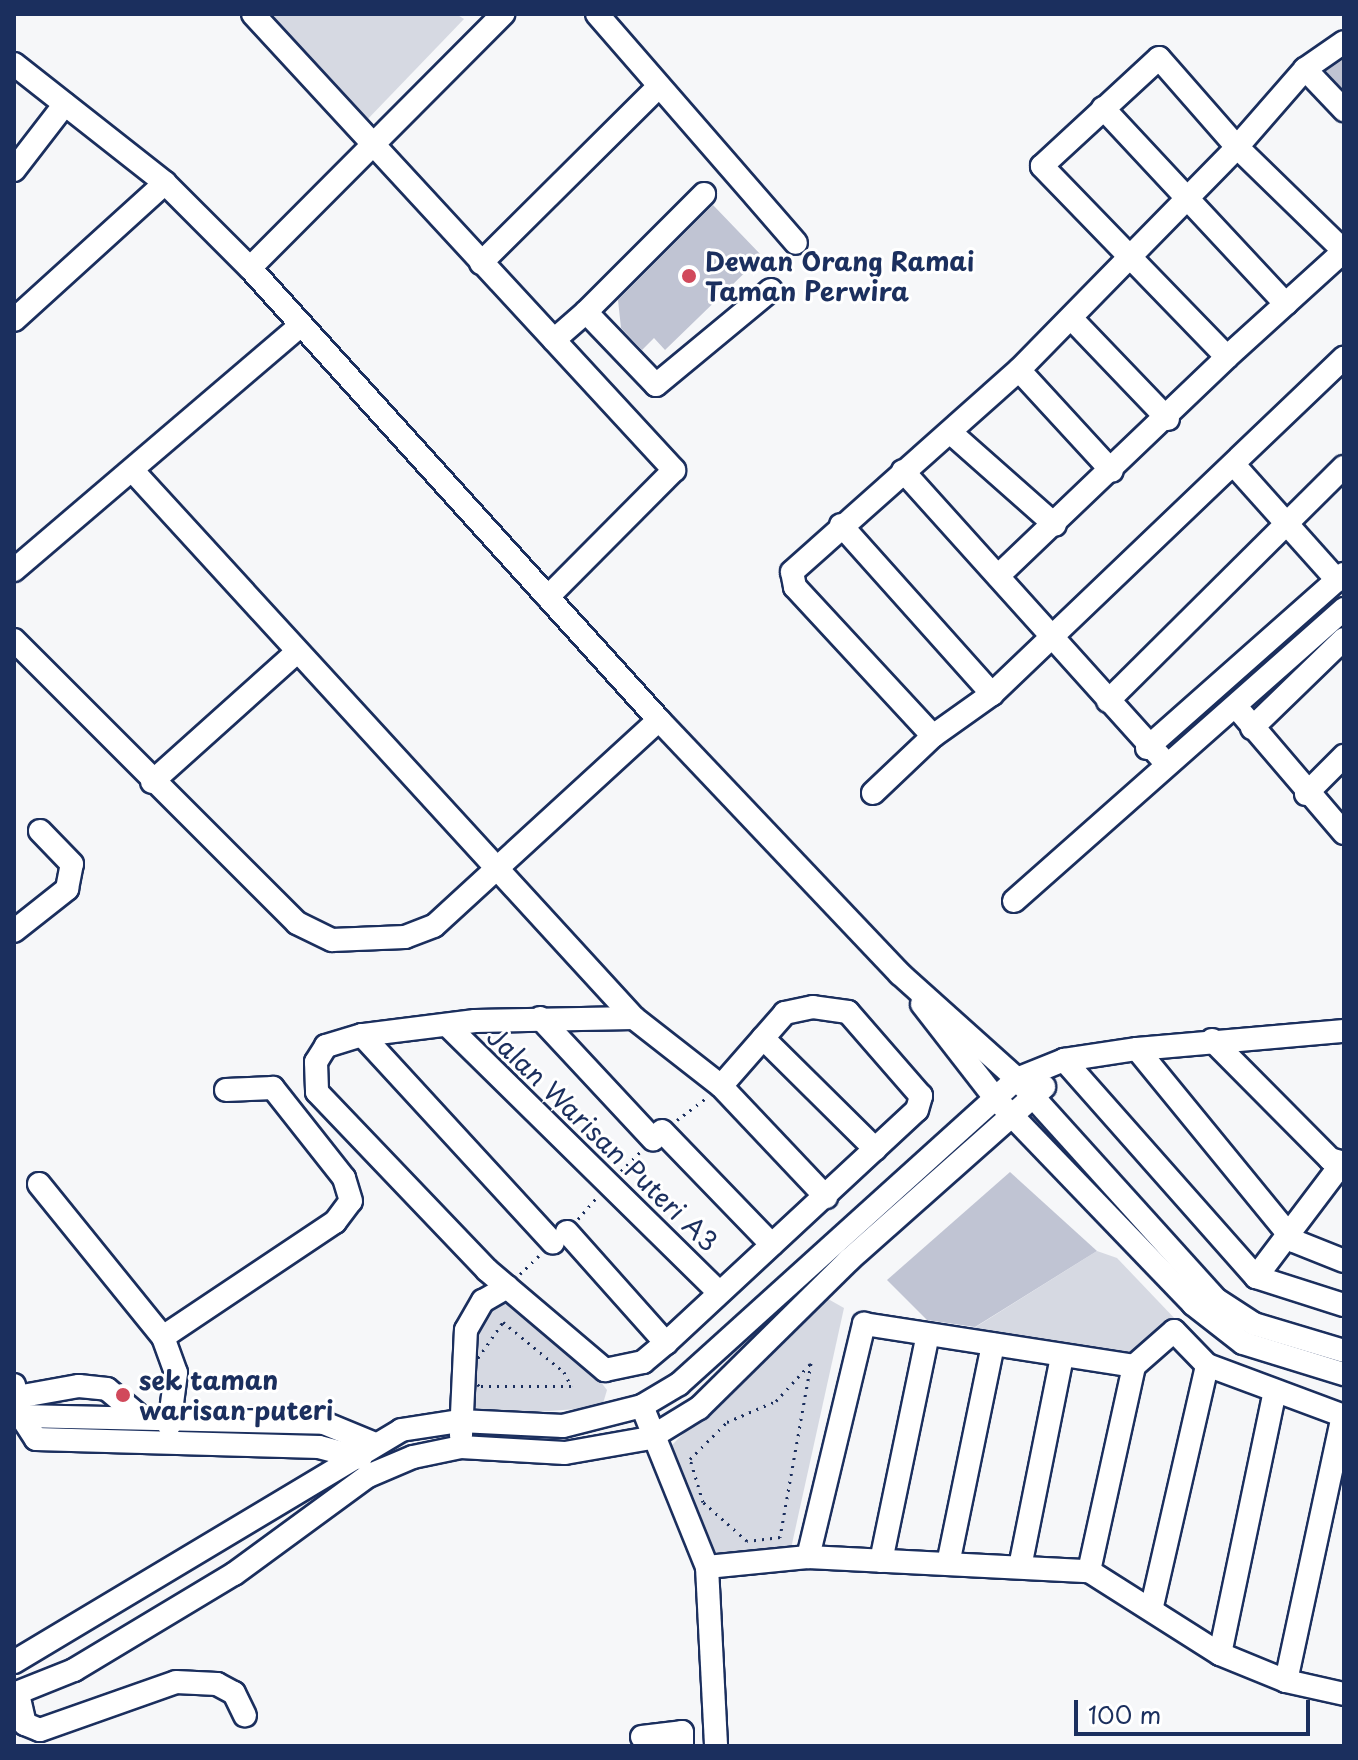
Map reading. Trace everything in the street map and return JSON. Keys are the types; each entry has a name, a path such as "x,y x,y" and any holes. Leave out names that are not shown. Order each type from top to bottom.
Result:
{"street":[{"path":"253,14 674,470 548,597"},
{"path":"597,14 796,243"},
{"path":"250,268 375,148 493,17"},
{"path":"933,736 795,587 792,572 841,525 1019,370 1132,261 1305,69 1344,42"},
{"path":"998,576 1168,419 1227,357 1344,251 1237,147 1159,58 1040,170 1227,357"},
{"path":"14,64 165,183 250,268 297,328 659,720 900,974 1017,1079 1217,1300 1254,1324 1344,1351"},
{"path":"1305,69 1344,110"},
{"path":"481,263 659,86"},
{"path":"14,170 65,104"},
{"path":"1103,108 1191,198 1286,304"},
{"path":"14,320 165,183"},
{"path":"554,340 704,194"},
{"path":"586,312 656,385 771,290"},
{"path":"1071,318 1168,419"},
{"path":"14,570 297,328"},
{"path":"873,793 933,736 992,694 1236,467 1344,358"},
{"path":"1019,370 1112,471"},
{"path":"950,432 1055,525"},
{"path":"1147,748 1341,577 1236,467"},
{"path":"1108,701 1344,467"},
{"path":"133,471 296,653 502,871 634,1018 721,1086 826,1197"},
{"path":"903,471 1053,634 1147,748 1167,764"},
{"path":"841,525 992,694"},
{"path":"1014,901 1167,764 1238,709 1344,609"},
{"path":"1252,728 1344,639"},
{"path":"14,640 152,782 297,923 332,940 405,937 434,926 502,871 659,720"},
{"path":"152,782 296,653"},
{"path":"1238,709 1306,794 1344,833"},
{"path":"1306,794 1344,756"},
{"path":"14,931 67,889 72,864 40,831"},
{"path":"900,974 996,1099 1218,1324 1243,1343 1344,1374"},
{"path":"634,1018 540,1018 362,1035 326,1046 316,1062 317,1092 487,1270 605,1370 643,1362 666,1343 917,1110 921,1096 848,1012 785,1013 721,1086"},
{"path":"540,1018 772,1245"},
{"name":"Jalan Warisan Puteri A3","path":"447,1025 719,1292"},
{"path":"17,1400 138,1415 324,1423 401,1430 460,1421 563,1426 642,1406 679,1384 1017,1079 1064,1060 1137,1049 1212,1040 1344,1031"},
{"path":"362,1035 666,1343"},
{"path":"763,1038 875,1149"},
{"path":"1212,1040 1330,1159 1344,1162 1256,1277"},
{"path":"1137,1049 1289,1235 1320,1256 1344,1261"},
{"path":"245,1716 234,1693 217,1684 176,1682 40,1730 25,1724 16,1694 74,1670 234,1574 384,1469 461,1447 565,1453 650,1438 699,1408 849,1260 1036,1099 1064,1060"},
{"path":"1064,1060 1256,1277 1344,1305"},
{"path":"163,1337 335,1222 351,1201 344,1178 273,1088 226,1090"},
{"path":"39,1184 163,1337 176,1373 168,1416 170,1438"},
{"path":"461,1447 466,1330 483,1301 507,1287"},
{"path":"808,1557 864,1324 1134,1366"},
{"path":"1089,1571 1134,1366 1174,1331 1207,1365 1274,1395 1343,1416 1286,1681"},
{"path":"881,1561 928,1335"},
{"path":"948,1564 993,1345"},
{"path":"1020,1567 1062,1356"},
{"path":"1152,1606 1207,1365"},
{"path":"17,1400 79,1386 107,1389 138,1415"},
{"path":"1220,1654 1274,1395"},
{"path":"17,1400 42,1440 170,1438 309,1446 353,1455 384,1469"},
{"path":"642,1406 650,1438 707,1567 716,1746"},
{"path":"324,1423 375,1444"},
{"path":"14,1662 315,1482 353,1455 401,1430"},
{"path":"309,1446 315,1482"},
{"path":"707,1567 808,1557 1089,1571 1152,1606 1220,1654 1286,1681 1344,1694"},
{"path":"642,1737 682,1732 682,1746"}],"path":[{"path":"507,1287 560,1237 609,1183"},
{"path":"503,1322 517,1327 564,1372 571,1386 479,1386 469,1371 477,1352 503,1322"},
{"path":"811,1363 780,1537 747,1541 703,1502 690,1459 727,1422 776,1401 811,1363"}],"shaded area":[{"path":"261,14 456,14 464,19 364,123"},
{"path":"1097,1251 1117,1258 1178,1322 1130,1361 971,1330"},
{"path":"821,1295 844,1308 790,1553 715,1556 670,1447"},
{"path":"511,1297 597,1377 607,1390 602,1407 497,1415 472,1406 468,1338 486,1308"}],"building":[{"path":"1344,59 1344,90 1326,71"},
{"name":"Dewan Orang Ramai Taman Perwira","path":"713,205 762,256 665,350 654,338 642,350 621,328 618,300"},
{"path":"1010,1172 1097,1251 975,1327 927,1320 887,1280"}],"place":[{"name":"Dewan Orang Ramai Taman Perwira","path":"689,276"},
{"name":"sek taman warisan puteri","path":"123,1395"}]}
